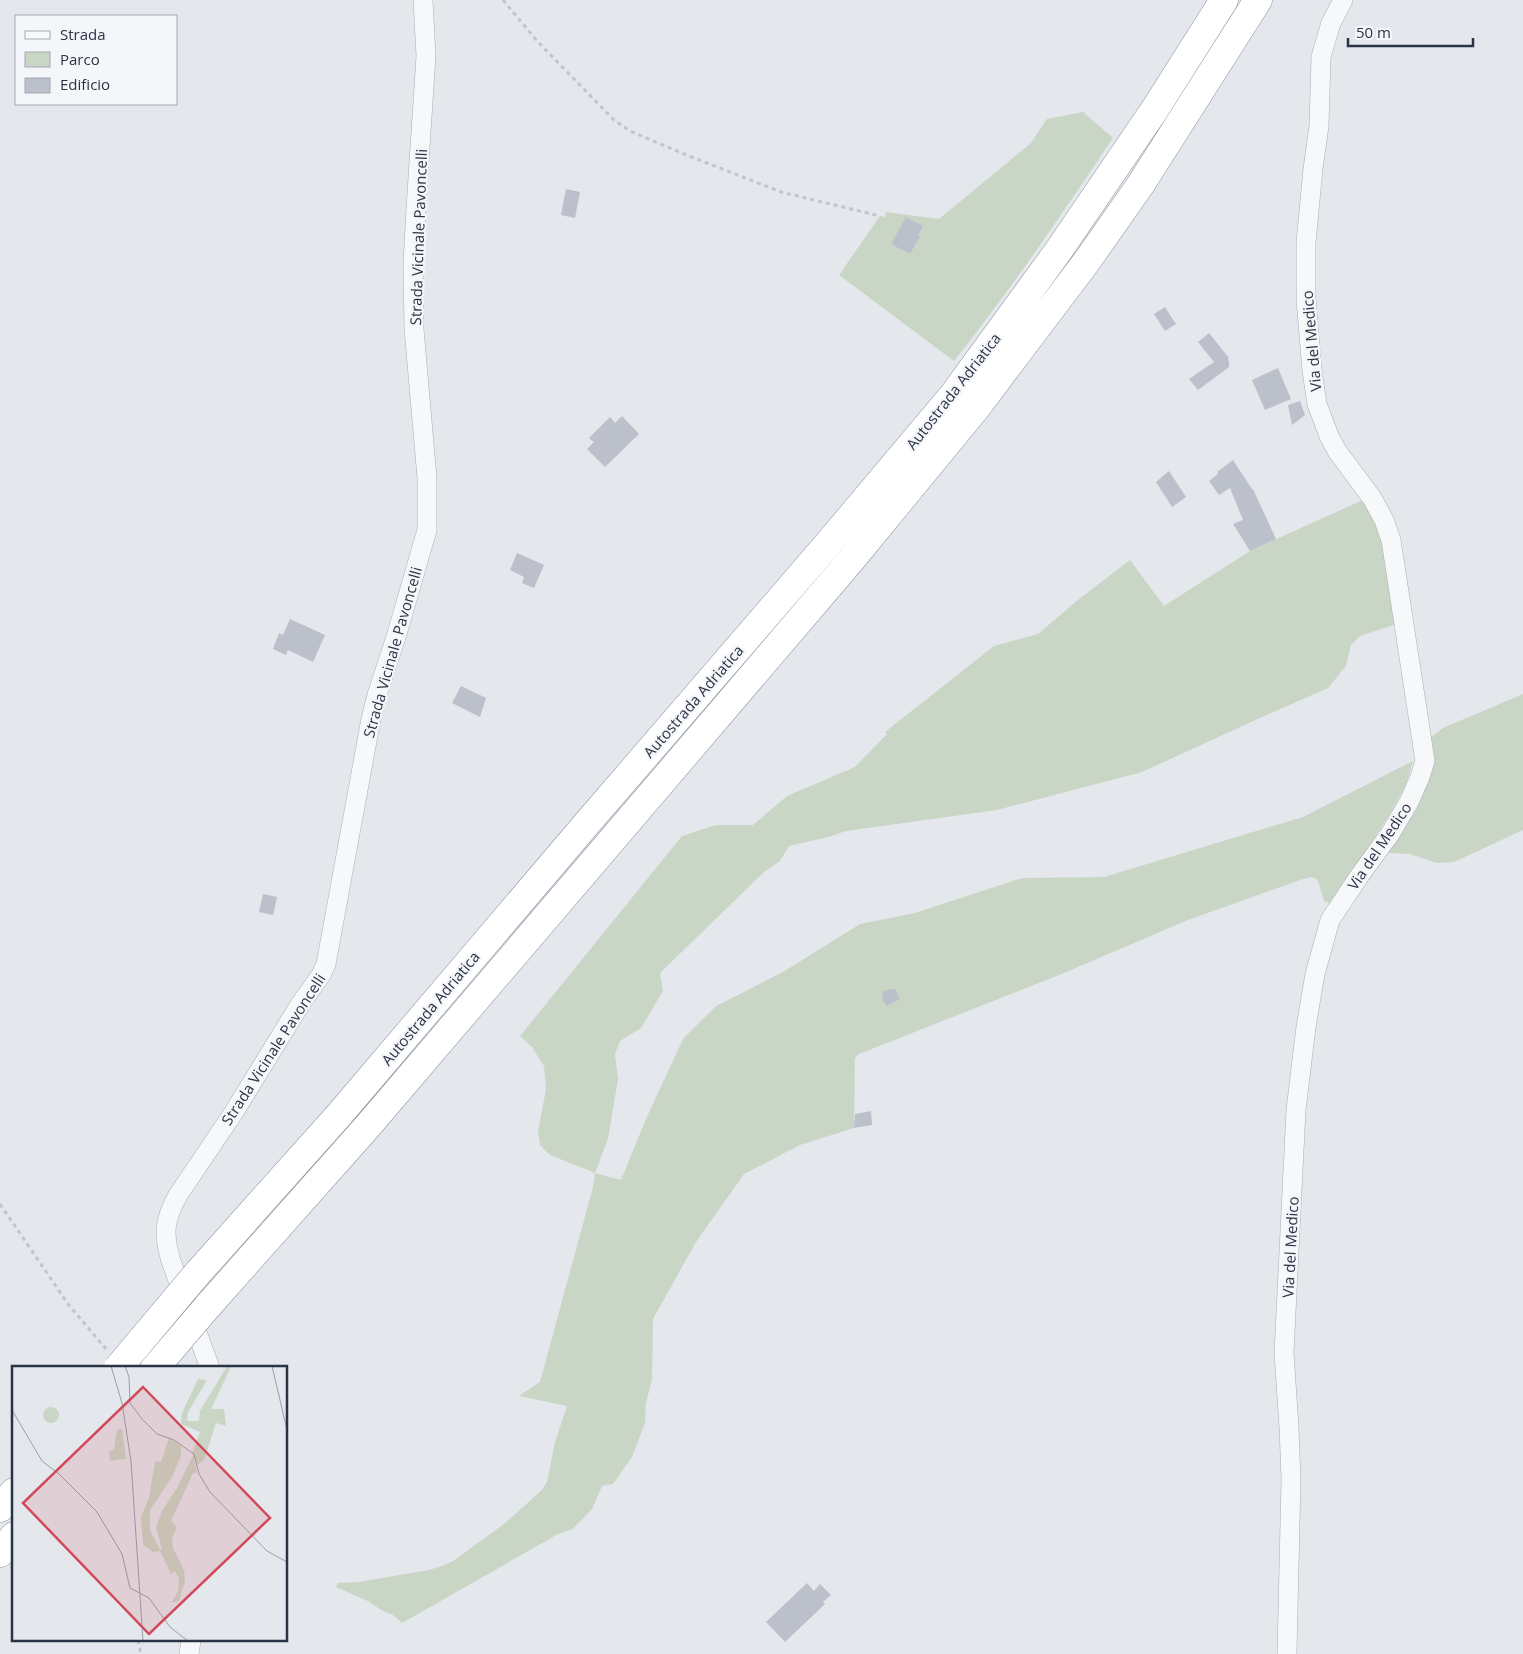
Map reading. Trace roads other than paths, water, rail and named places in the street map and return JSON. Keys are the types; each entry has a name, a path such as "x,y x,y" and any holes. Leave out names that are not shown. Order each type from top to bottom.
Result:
{"highway":[{"name":"Autostrada Adriatica","path":"112,1359 196,1275 339,1115 954,394 1059,250 1155,109 1224,0"},
{"name":"Autostrada Adriatica","path":"157,1366 207,1306 386,1105 852,559 970,415 1087,261 1141,184 1258,0"},
{"path":"0,1508 12,1494"},
{"path":"0,1553 12,1538"}],"street":[{"name":"Strada Vicinale Pavoncelli","path":"209,1366 170,1261 165,1233 166,1220 170,1207 234,1112 301,1003 321,976 326,964 371,719 427,530 427,478 413,306 416,208 426,56 423,0"},
{"name":"Via del Medico","path":"1287,1654 1291,1479 1284,1353 1296,1110 1306,1028 1315,974 1330,920 1390,834 1409,802 1420,778 1425,761 1391,540 1384,520 1372,498 1329,436 1317,404 1312,371 1306,299 1306,242 1319,126 1321,57 1331,23 1343,0"}]}
